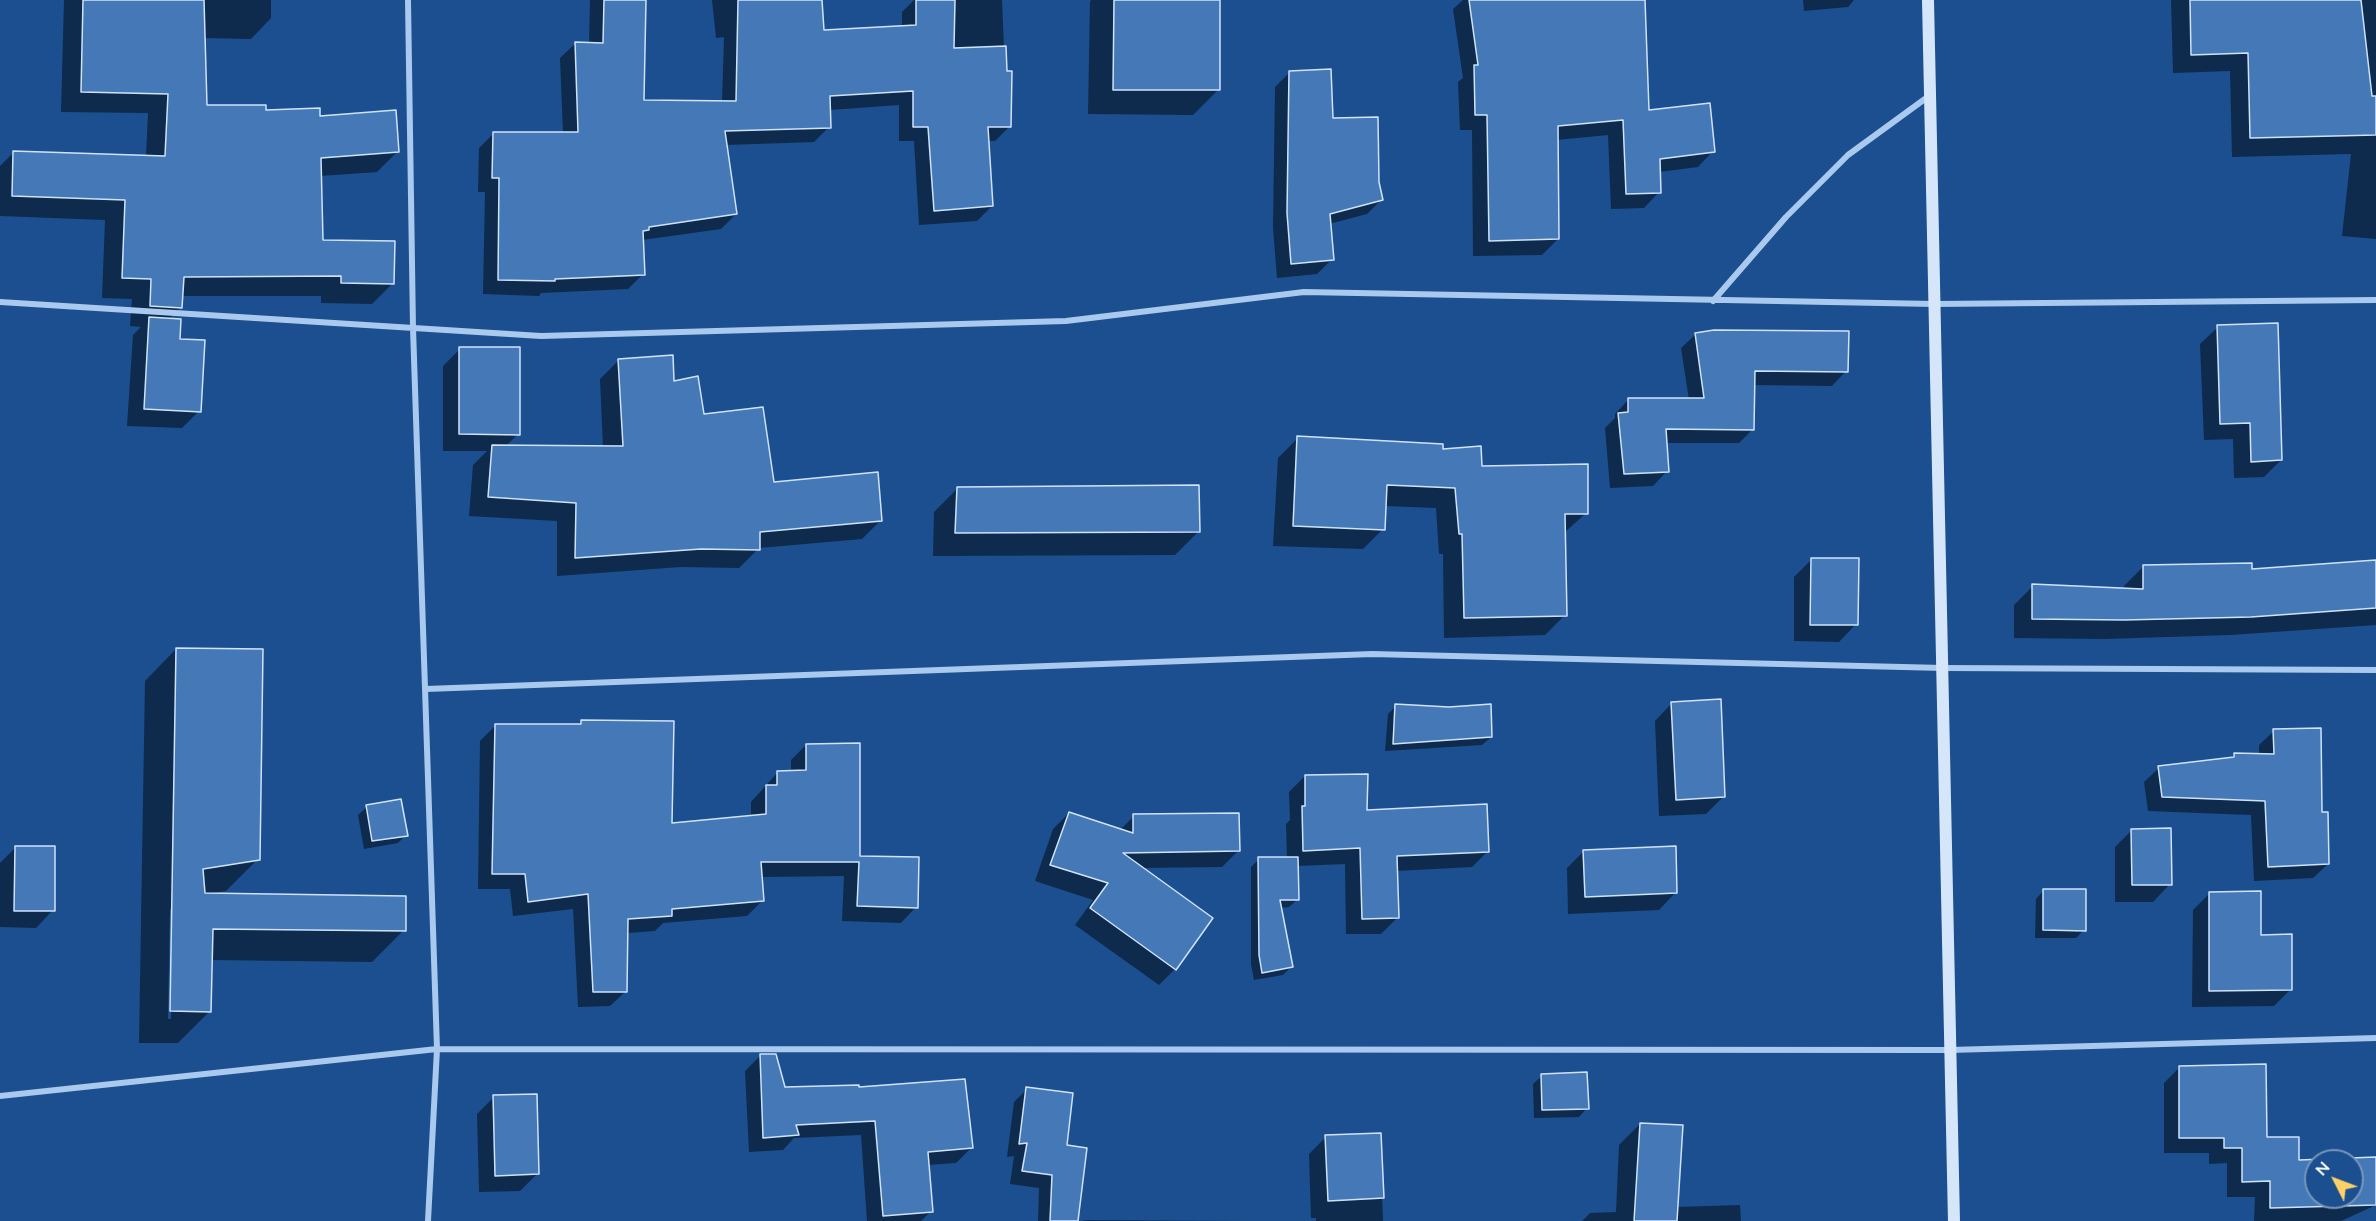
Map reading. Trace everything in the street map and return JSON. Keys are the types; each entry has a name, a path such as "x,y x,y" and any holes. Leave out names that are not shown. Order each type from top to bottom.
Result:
{"street":[{"path":"408,0 413,328 437,1049 428,1221"},
{"path":"1928,0 1954,1221"},
{"path":"1713,301 1786,217 1848,155 1930,96"},
{"path":"0,302 541,336 1066,321 1304,292 1934,304 2376,300"},
{"path":"426,689 1372,654 1942,668 2376,670"},
{"path":"0,1096 437,1049 1950,1050 2376,1038"}],"building":[{"path":"83,0 204,0 207,105 266,105 266,110 320,108 320,116 396,110 399,152 321,158 323,240 395,241 394,284 341,283 341,276 184,277 182,308 150,306 151,279 122,278 125,200 12,196 13,151 165,156 168,94 81,92"},
{"path":"604,0 646,0 644,100 736,101 738,0 822,0 824,30 916,25 916,0 955,0 954,48 1006,46 1007,71 1012,71 1011,127 988,127 993,206 934,211 928,127 913,127 913,91 830,96 831,128 725,131 737,214 649,227 649,230 643,231 645,275 555,279 555,281 498,280 499,178 492,178 493,132 578,132 575,42 603,43"},
{"path":"1114,0 1220,0 1220,90 1113,90"},
{"path":"1469,0 1645,0 1649,110 1710,103 1715,152 1660,159 1661,193 1626,194 1623,120 1558,126 1559,239 1489,241 1487,115 1475,115 1474,65 1478,65"},
{"path":"2190,0 2361,0 2372,96 2376,96 2376,135 2250,138 2248,53 2191,55"},
{"path":"1331,69 1333,118 1378,117 1379,182 1383,200 1330,214 1334,260 1291,264 1287,213 1289,71"},
{"path":"149,317 181,319 180,339 205,340 201,412 144,409"},
{"path":"2278,323 2282,460 2251,462 2250,423 2220,424 2217,325"},
{"path":"1714,330 1849,331 1848,372 1755,371 1754,430 1666,429 1669,472 1624,474 1618,413 1628,412 1628,398 1704,398 1695,333"},
{"path":"459,347 520,347 520,435 459,434"},
{"path":"673,355 674,381 698,376 704,414 763,407 774,482 878,472 882,521 760,532 760,550 701,549 575,558 576,503 488,497 492,445 623,446 618,359"},
{"path":"1297,436 1443,444 1443,449 1481,446 1482,466 1588,464 1588,514 1565,514 1567,616 1464,618 1462,534 1459,534 1455,488 1387,485 1385,530 1293,526"},
{"path":"1199,485 1200,532 955,533 957,487"},
{"path":"1811,558 1859,558 1858,625 1810,625"},
{"path":"2376,560 2376,608 2251,617 2124,620 2032,619 2032,584 2143,589 2143,565 2252,563 2252,569"},
{"path":"176,648 263,649 260,860 203,869 205,893 406,896 406,931 213,929 211,1012 170,1011"},
{"path":"1721,699 1725,797 1676,800 1671,702"},
{"path":"1395,704 1449,707 1491,704 1492,737 1393,744"},
{"path":"581,720 674,721 672,823 766,814 766,785 777,785 777,771 806,770 806,744 860,743 860,856 919,857 918,908 857,906 859,862 761,862 764,901 672,909 672,916 628,919 627,992 593,992 588,894 528,902 525,874 492,874 495,724 581,724"},
{"path":"2321,728 2322,812 2328,812 2329,864 2268,867 2265,801 2162,797 2158,766 2234,757 2234,753 2274,754 2273,729"},
{"path":"1368,774 1367,810 1487,804 1489,852 1397,856 1399,918 1362,919 1360,848 1303,851 1302,806 1305,806 1305,775"},
{"path":"401,799 408,836 372,841 366,805"},
{"path":"1069,812 1133,833 1133,814 1239,813 1240,851 1123,853 1213,918 1176,970 1090,908 1108,883 1050,865"},
{"path":"2171,828 2172,885 2132,885 2131,829"},
{"path":"15,846 55,846 55,911 14,911"},
{"path":"1676,846 1677,893 1585,897 1583,850"},
{"path":"1258,857 1298,857 1299,900 1280,900 1293,967 1262,973 1259,955"},
{"path":"2043,889 2086,889 2086,931 2043,930"},
{"path":"2261,891 2261,935 2292,934 2292,990 2209,991 2209,892"},
{"path":"760,1054 776,1054 785,1087 859,1085 859,1087 965,1079 973,1148 928,1152 933,1212 883,1216 875,1121 796,1125 799,1135 763,1138"},
{"path":"2266,1064 2267,1137 2299,1137 2299,1160 2304,1160 2304,1207 2270,1208 2270,1181 2242,1182 2242,1148 2224,1148 2224,1138 2179,1138 2179,1066"},
{"path":"1587,1072 1589,1109 1542,1110 1541,1074"},
{"path":"1026,1087 1073,1093 1067,1145 1087,1148 1078,1221 1050,1221 1052,1175 1022,1171 1027,1143 1019,1144"},
{"path":"537,1094 539,1174 495,1176 493,1095"},
{"path":"1640,1123 1683,1125 1677,1221 1634,1221"},
{"path":"1381,1133 1384,1198 1328,1201 1325,1135"},
{"path":"2364,1157 2376,1157 2376,1205 2364,1205"}]}
